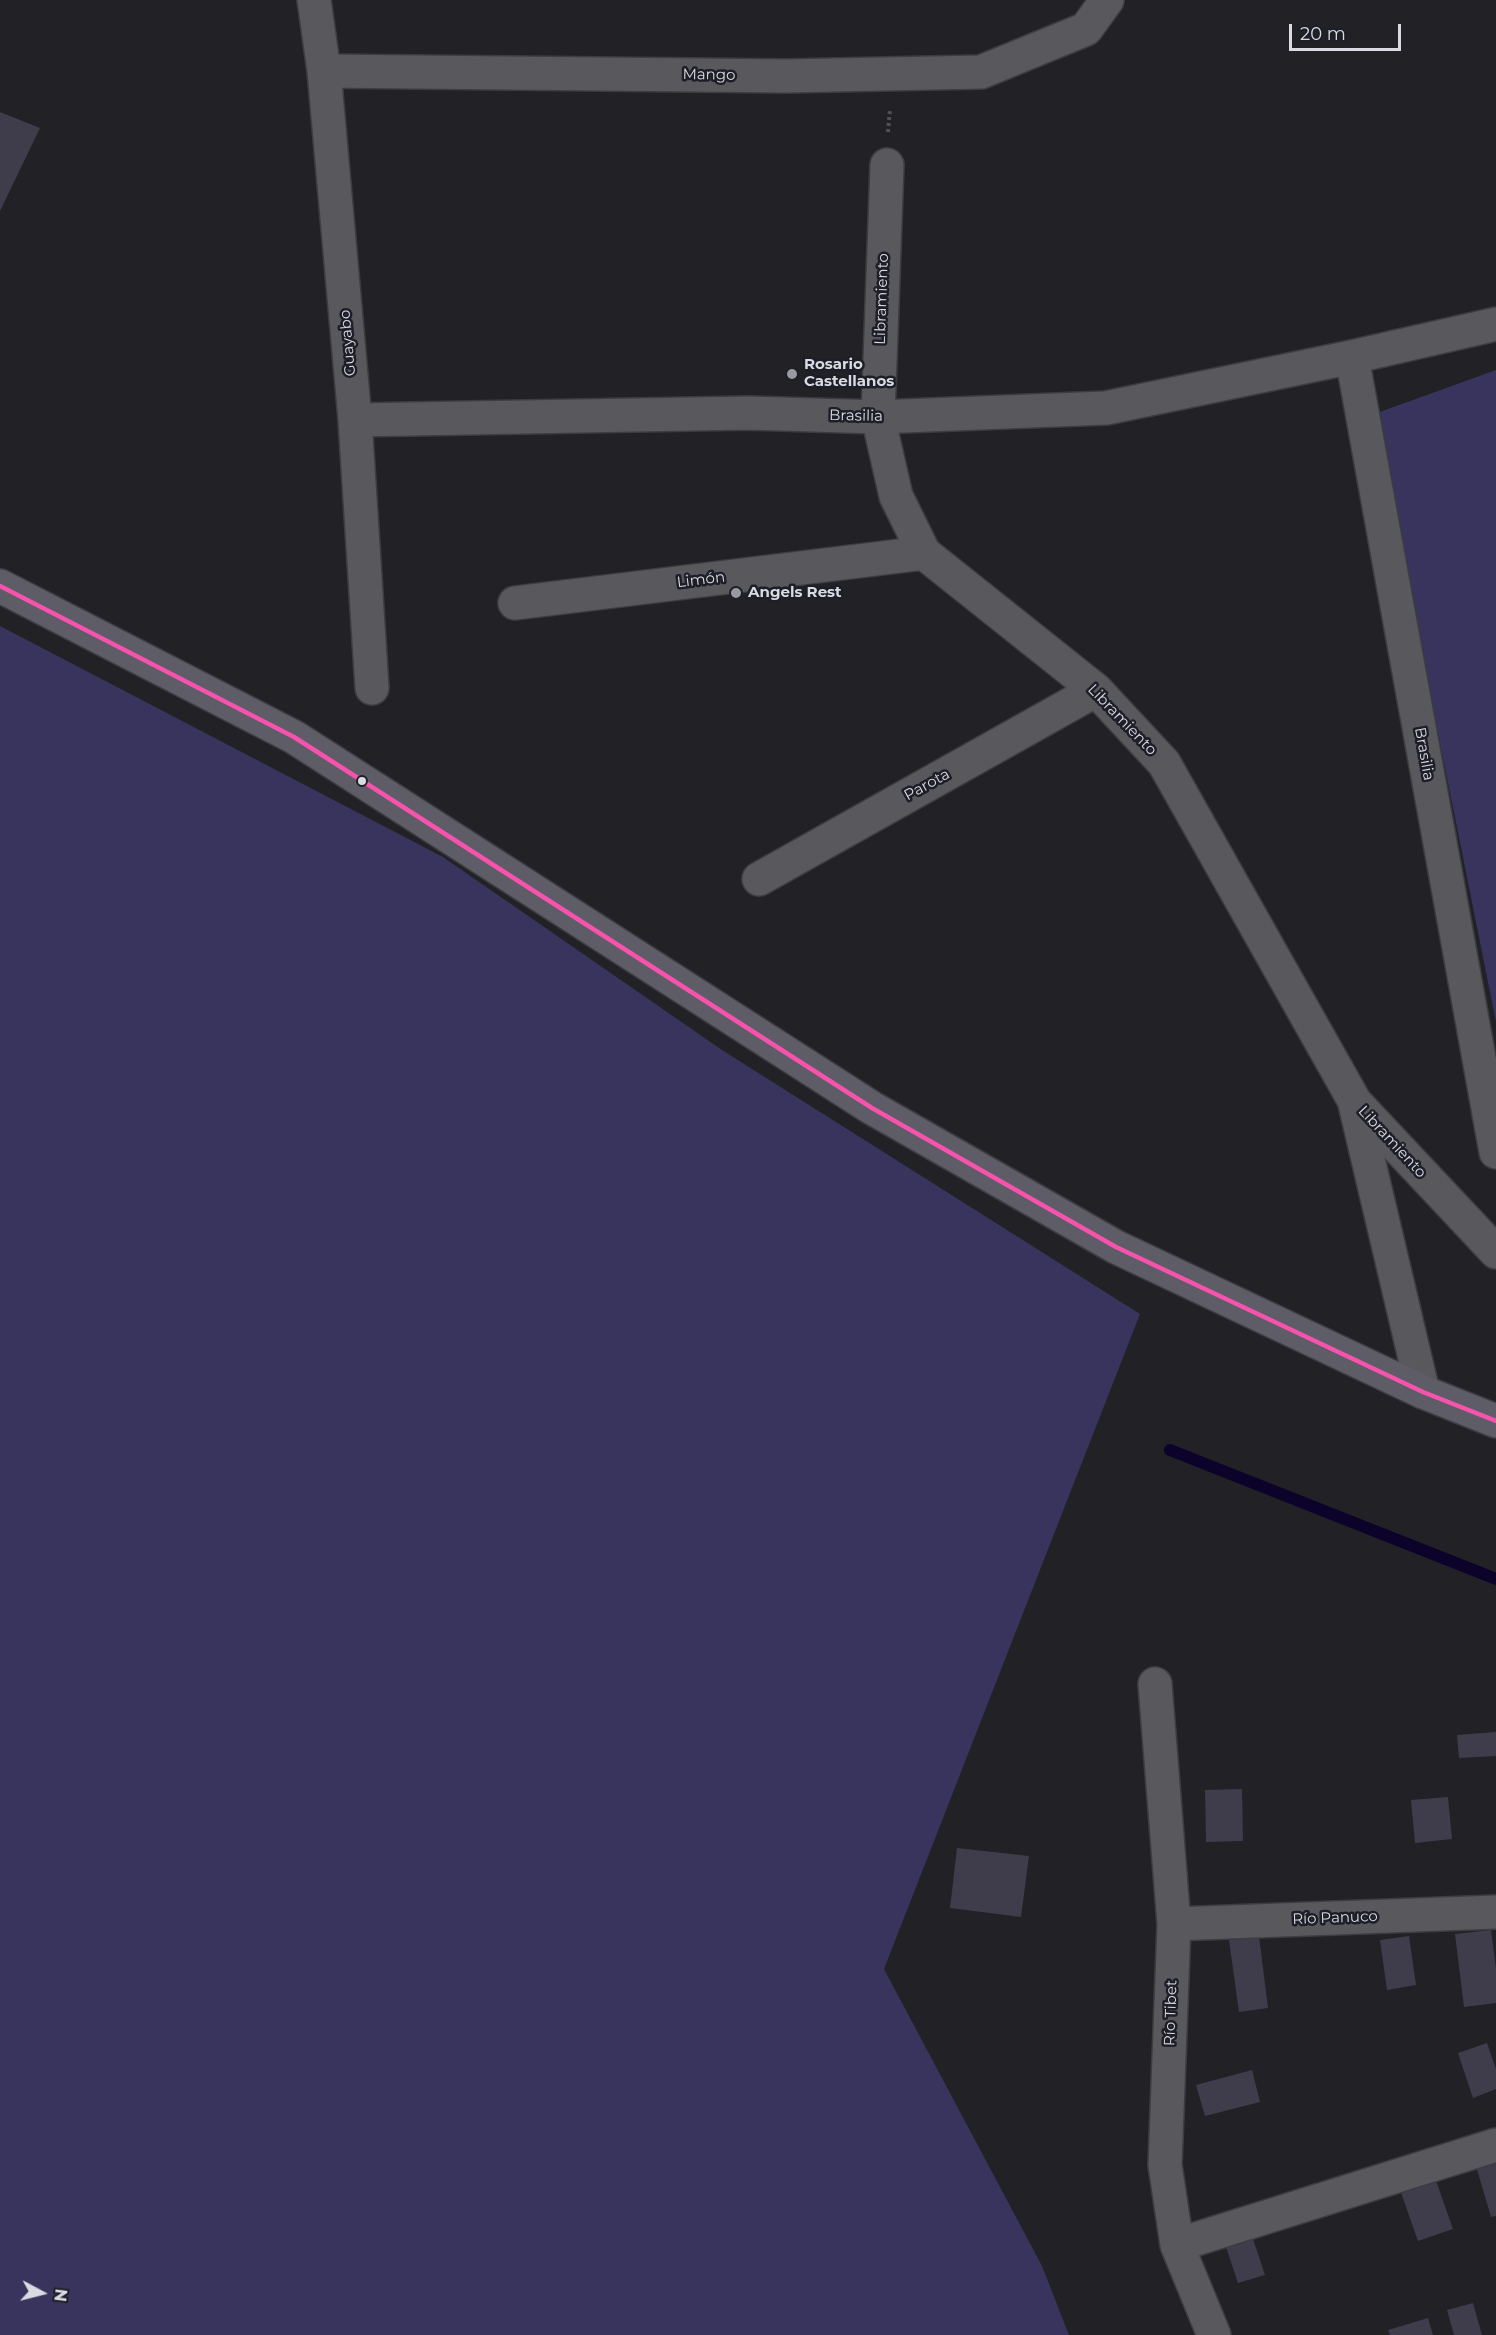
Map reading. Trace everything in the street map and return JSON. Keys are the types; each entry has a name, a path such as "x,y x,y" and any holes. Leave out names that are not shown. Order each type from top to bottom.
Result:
{"main road":[{"path":"0,586 294,737 872,1108 1106,1241 1423,1392 1496,1420"}],"street":[{"name":"Guayabo","path":"314,0 324,71 355,420 372,688"},
{"name":"Mango","path":"324,71 786,76 981,72 1086,29 1107,0"},
{"name":"Libramiento","path":"887,165 878,417 896,496 924,553 1096,690 1164,763 1355,1102 1496,1252"},
{"name":"Brasilia","path":"355,420 748,413 878,417 1106,408 1352,357 1496,324"},
{"name":"Brasilia","path":"1352,357 1496,1152"},
{"name":"Limón","path":"515,603 924,553"},
{"name":"Parota","path":"759,879 1096,690"},
{"path":"1355,1102 1423,1392"},
{"name":"Río Tibet","path":"1155,1683 1174,1924 1165,2165 1177,2245 1214,2335"},
{"name":"Río Panuco","path":"1174,1924 1496,1912"},
{"path":"1177,2245 1496,2145"}],"path":[{"path":"887,165 892,74"}],"shaded area":[{"path":"1496,370 1496,1022 1374,414"},
{"path":"0,626 443,857 722,1050 1140,1314 884,1969 1042,2266 1069,2335 0,2335"}],"building":[{"path":"0,112 40,128 0,211"},
{"path":"1496,1732 1496,1756 1459,1758 1457,1735"},
{"path":"1242,1789 1243,1841 1206,1842 1205,1790"},
{"path":"1448,1797 1452,1839 1415,1843 1411,1800"},
{"path":"957,1848 1029,1856 1021,1917 950,1908"},
{"path":"1491,1930 1496,1969 1496,2003 1464,2007 1455,1934"},
{"path":"1259,1936 1268,2008 1239,2012 1229,1940"},
{"path":"1409,1936 1416,1985 1387,1990 1380,1940"},
{"path":"1487,2043 1496,2069 1496,2089 1473,2098 1458,2053"},
{"path":"1252,2070 1260,2102 1205,2116 1196,2085"},
{"path":"1496,2161 1496,2216 1491,2217 1476,2166"},
{"path":"1433,2172 1453,2229 1418,2241 1398,2184"},
{"path":"1252,2236 1265,2275 1238,2283 1225,2244"},
{"path":"1473,2303 1482,2335 1454,2335 1447,2310"},
{"path":"1428,2318 1433,2335 1390,2335 1388,2330"}],"waterway":[{"path":"1170,1450 1496,1579"}],"transit line":[{"path":"0,586 294,737 872,1108 1116,1247 1423,1392 1496,1421"}],"place":[{"name":"Rosario Castellanos","path":"792,374"},
{"name":"Angels Rest","path":"736,593"}]}
